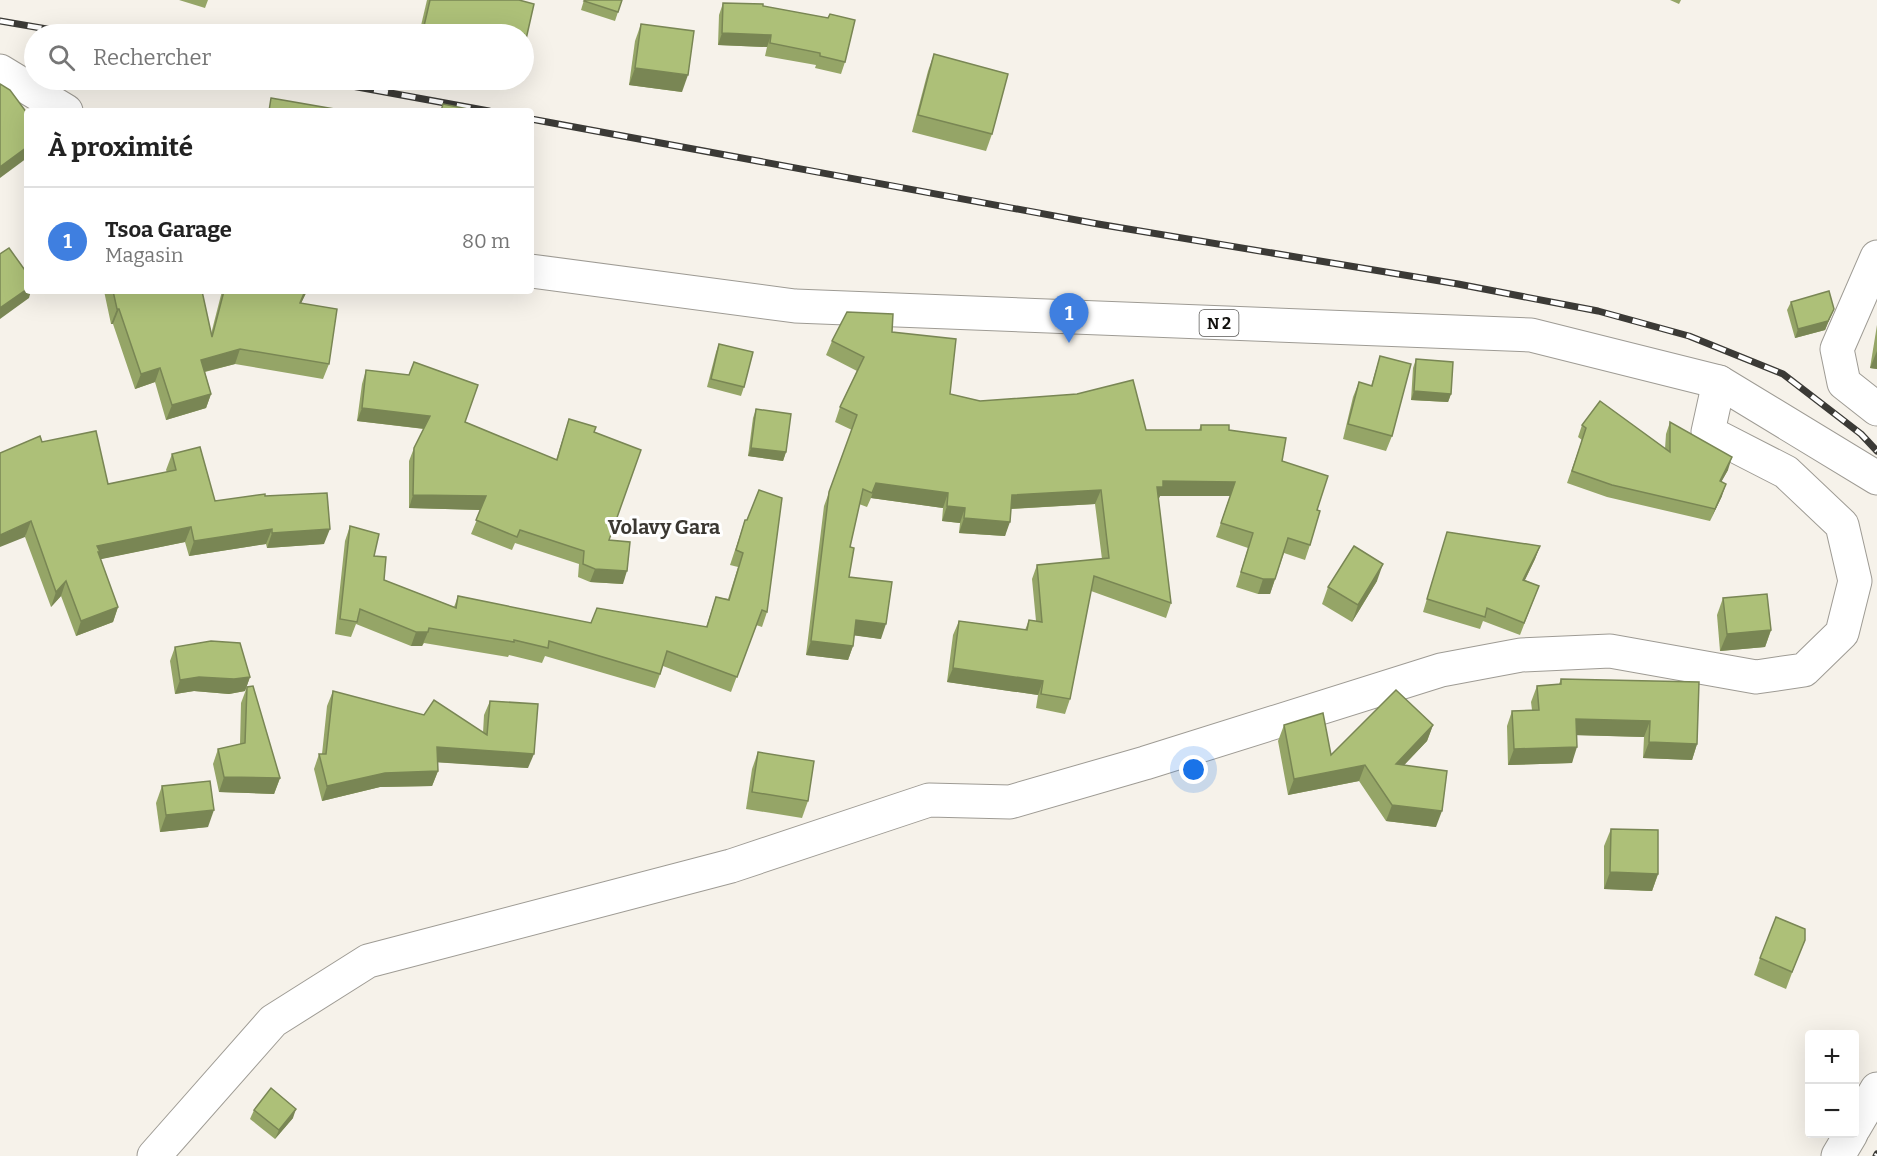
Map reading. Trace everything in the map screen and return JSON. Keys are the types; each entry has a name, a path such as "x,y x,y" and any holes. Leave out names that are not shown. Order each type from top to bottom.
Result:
{"street":[{"path":"0,71 24,86"},
{"path":"31,90 61,108"},
{"path":"1877,256 1837,349 1844,383 1877,409"},
{"name":"N 2","path":"534,272 795,306 1531,335 1719,382 1877,478"},
{"path":"154,1156 273,1021 368,961 731,866 929,800 1010,802 1145,763 1441,670 1521,655 1610,651 1755,677 1804,670 1842,633 1855,581 1842,525 1786,472 1708,432 1719,382"},
{"path":"1859,1120 1877,1089"},
{"path":"1838,1156 1849,1138"}],"building":[{"path":"430,0 519,0 534,4 529,24 424,24"},
{"path":"585,0 622,0 618,12"},
{"path":"723,3 763,4 763,6 828,18 830,14 855,20 845,62 820,56 820,53 770,43 771,35 722,33"},
{"path":"641,24 694,31 688,75 635,68"},
{"path":"934,54 1008,74 992,134 918,115"},
{"path":"0,84 10,90 24,109 24,149 0,167"},
{"path":"271,98 328,108 269,108"},
{"path":"443,104 463,108 442,108"},
{"path":"9,248 24,269 24,291 0,308 0,254"},
{"path":"1829,291 1834,309 1828,321 1798,329 1791,302"},
{"path":"114,294 203,294 212,337 223,294 304,294 300,303 337,309 329,364 240,349 201,360 211,394 172,405 160,368 141,374 119,309 117,309"},
{"path":"847,312 893,314 892,332 956,339 950,394 980,401 1077,394 1133,380 1146,430 1201,430 1201,425 1229,425 1229,430 1286,438 1282,461 1328,476 1317,510 1320,511 1310,545 1288,538 1275,579 1263,579 1241,572 1253,533 1221,523 1235,482 1163,481 1163,487 1157,487 1171,603 1094,576 1070,699 1041,694 1043,681 953,668 959,621 1027,630 1029,620 1042,622 1037,565 1109,558 1101,490 1012,495 1010,522 964,518 965,508 947,506 948,493 876,483 872,493 863,489 850,547 854,548 849,577 892,582 886,624 856,620 853,646 811,641 829,492 857,415 840,407 864,357 832,341"},
{"path":"719,344 753,352 744,387 711,379"},
{"path":"1380,356 1411,364 1392,436 1348,424 1359,382 1372,386"},
{"path":"1416,359 1453,362 1451,394 1414,391"},
{"path":"414,362 478,385 465,422 557,460 569,419 596,427 594,432 641,450 609,540 630,542 627,571 595,569 583,564 584,551 520,530 517,537 476,520 486,496 413,495 414,448 430,416 362,408 366,370 409,375"},
{"path":"1600,401 1670,452 1670,422 1732,457 1720,481 1726,484 1715,509 1612,485 1572,471 1586,428 1582,425"},
{"path":"756,409 791,414 786,452 751,448"},
{"path":"96,431 108,484 176,470 172,454 200,447 215,501 265,494 265,496 327,493 330,529 272,533 272,529 194,541 191,527 97,546 118,607 81,621 66,581 56,592 31,521 0,535 0,453 40,436 42,442"},
{"path":"759,490 782,498 767,612 762,610 737,677 667,651 660,674 549,641 548,648 514,640 514,642 429,628 428,632 416,632 360,609 357,622 340,619 350,526 379,534 374,556 386,557 384,580 456,608 458,596 591,623 597,608 707,627 716,597 729,600 743,553 736,550 745,520 747,520"},
{"path":"1447,532 1540,546 1523,580 1539,586 1524,623 1487,608 1485,617 1427,599"},
{"path":"1354,546 1383,564 1358,605 1328,587"},
{"path":"1767,594 1771,630 1727,634 1723,598"},
{"path":"211,641 240,643 250,677 234,679 199,677 180,680 175,647"},
{"path":"1561,679 1699,682 1697,744 1649,742 1650,721 1576,719 1577,747 1514,749 1512,711 1539,710 1537,686 1561,684"},
{"path":"253,686 280,778 224,777 218,749 245,743 247,687"},
{"path":"1396,690 1433,725 1396,764 1447,771 1442,811 1392,805 1365,765 1294,779 1284,725 1323,713 1331,755"},
{"path":"333,691 424,715 434,700 487,735 490,701 538,704 534,754 437,747 438,771 385,773 327,786 319,754 326,754"},
{"path":"758,752 814,761 808,801 752,792"},
{"path":"210,781 214,810 166,815 162,786"},
{"path":"1611,829 1658,830 1658,874 1610,872"},
{"path":"1776,917 1805,929 1805,940 1792,972 1760,958"},
{"path":"271,1088 296,1109 279,1130 254,1110"}],"railway":[{"path":"0,21 24,25"},
{"path":"374,90 473,108"},
{"path":"534,120 1098,224 1458,284 1598,311 1689,336 1783,374 1861,434 1877,451"}],"place":[{"name":"Tsoa Garage","path":"1069,343"}],"district":[{"name":"Volavy Gara","path":"664,527"}]}
